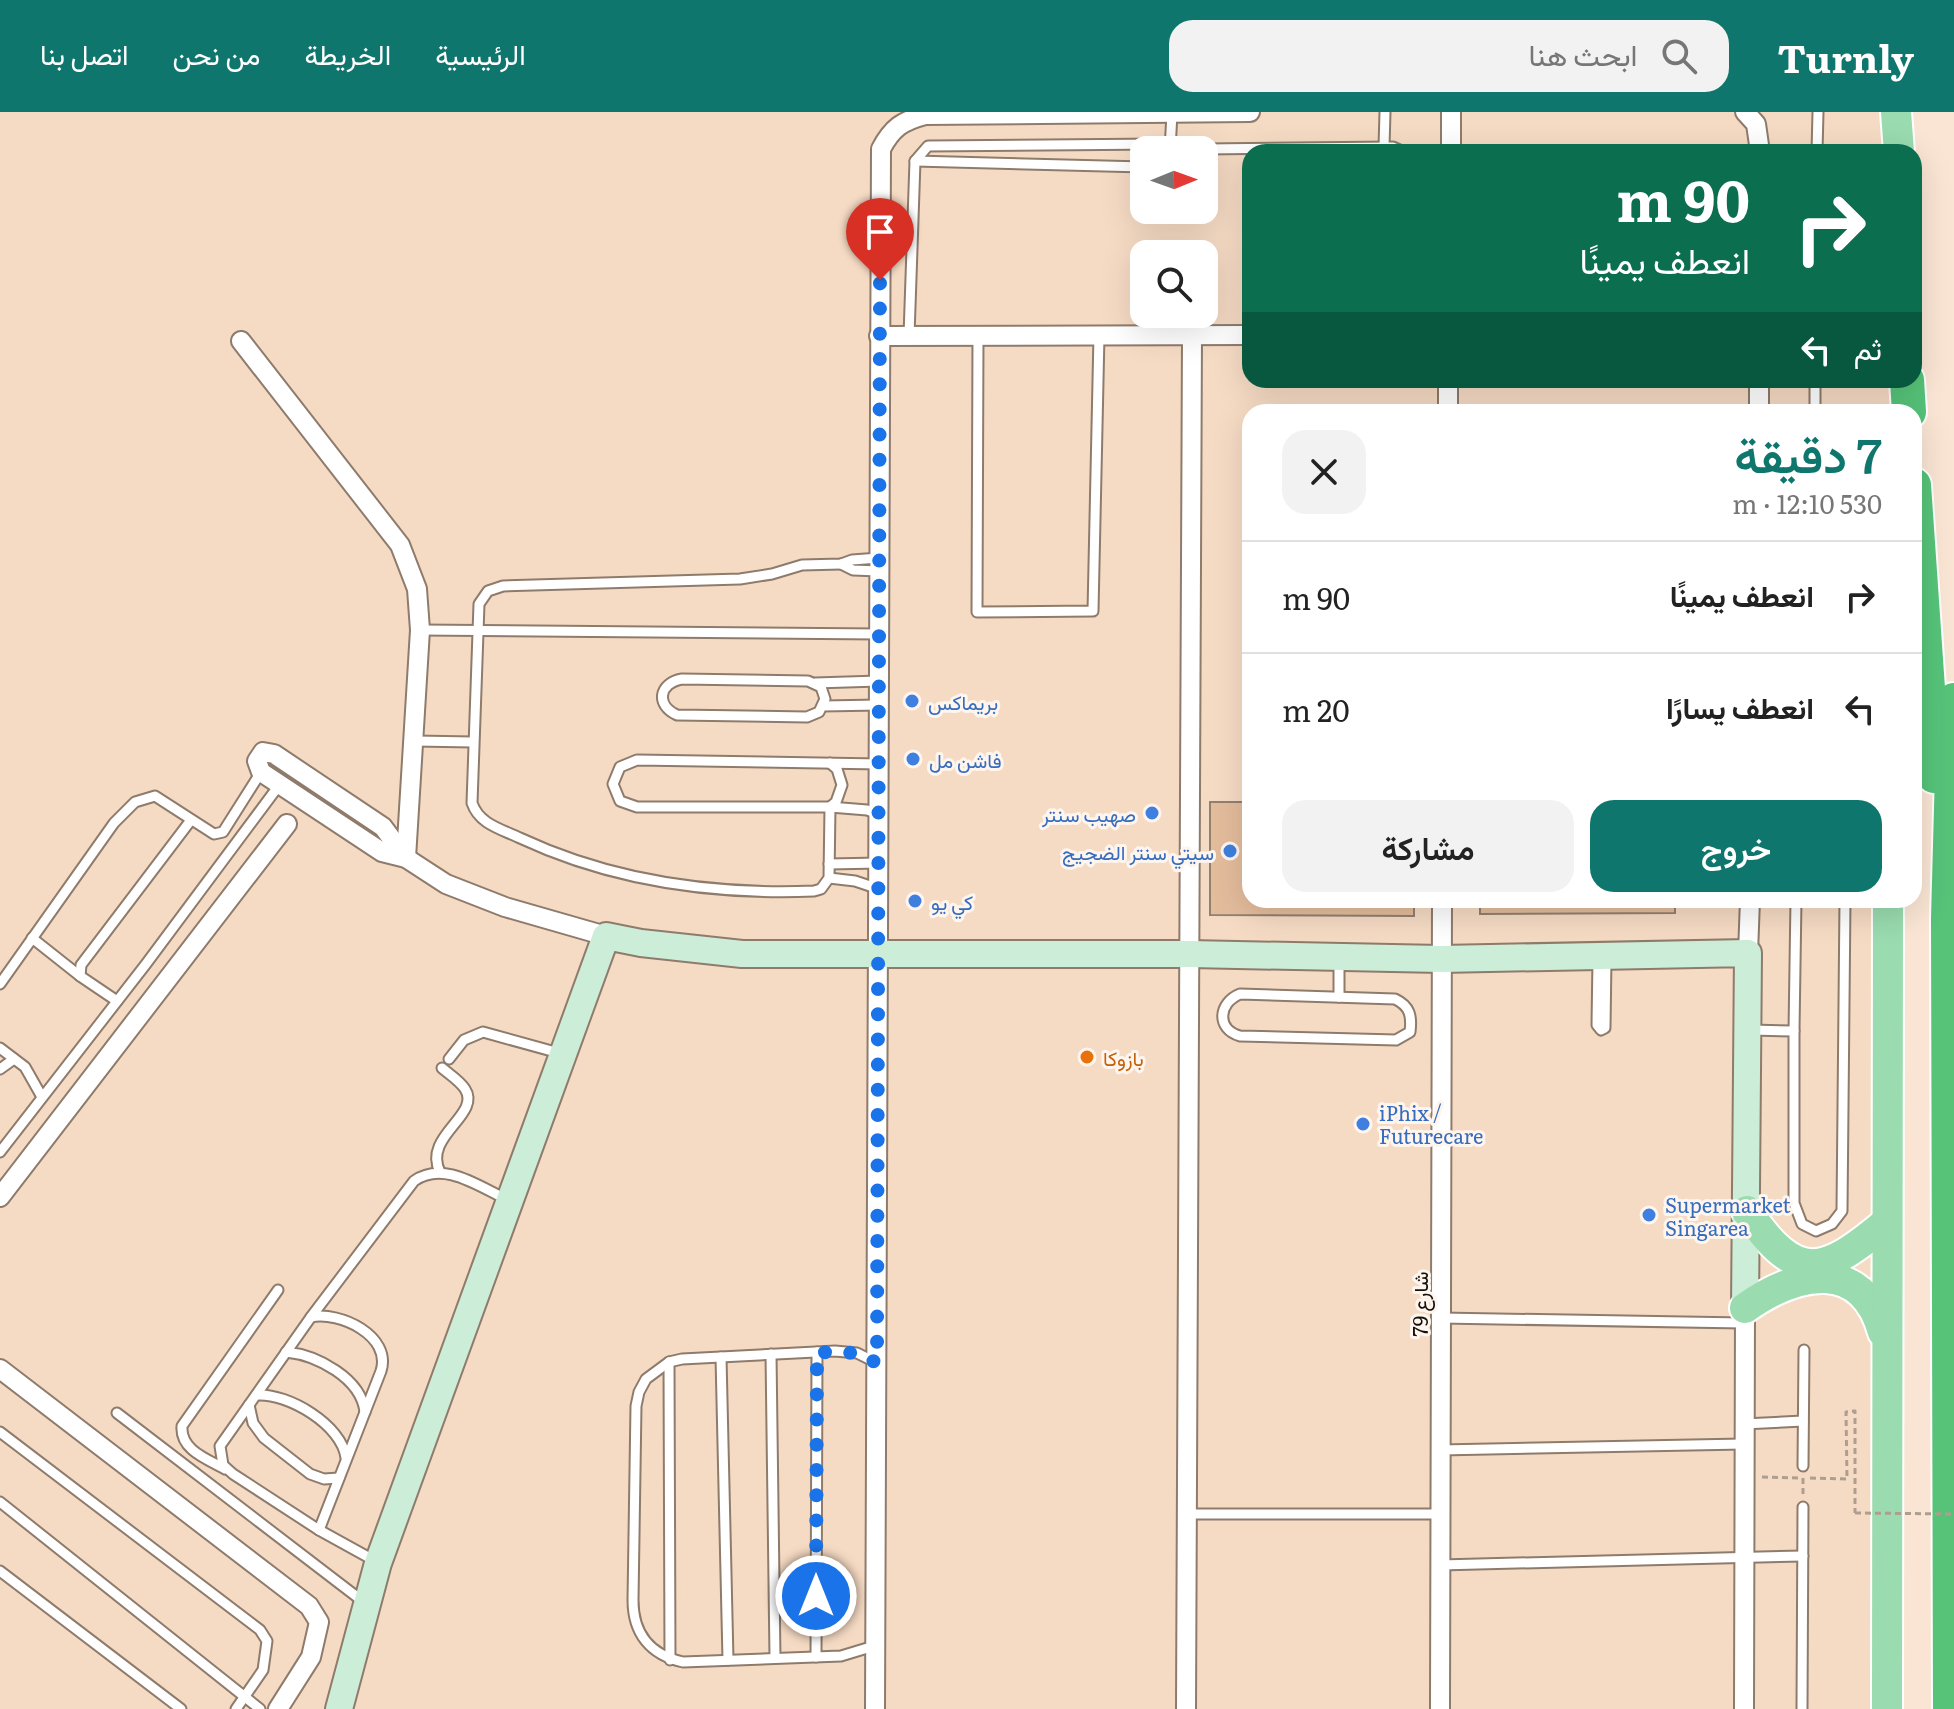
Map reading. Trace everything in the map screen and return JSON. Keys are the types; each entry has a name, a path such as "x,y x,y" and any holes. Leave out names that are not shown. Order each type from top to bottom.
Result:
{"highway":[{"path":"1922,615 1929,728 1948,919"},
{"path":"1950,1709 1948,919 1954,700"}],"main road":[{"path":"1896,112 1900,144"},
{"path":"1901,144 1903,112"},
{"path":"1887,1709 1888,908"},
{"path":"1747,1211 1765,1237 1785,1255 1804,1263 1822,1265 1854,1250 1887,1222"},
{"path":"1744,1315 1793,1281 1821,1276 1835,1279 1849,1284 1871,1302 1887,1347"}],"street":[{"path":"875,1709 881,149 890,132 906,120 925,115 1250,112"},
{"path":"1451,112 1451,144"},
{"path":"1754,116 1759,144"},
{"path":"1186,1709 1192,335"},
{"path":"879,336 1242,335"},
{"path":"241,341 400,545 408,560 417,589 420,630 406,858"},
{"path":"406,858 383,827 274,754 263,752 259,756 257,761 261,772 382,852 406,858 446,884 535,916 641,943 742,954 1190,954 1441,959 1748,953"},
{"path":"0,1197 287,824"},
{"name":"شارع 79","path":"1440,1709 1442,908"},
{"path":"1744,1709 1743,1424 1750,908"},
{"path":"339,1709 378,1563 606,936"},
{"path":"0,1369 309,1606 319,1622 311,1657 278,1709"}],"lane":[{"path":"1384,144 1385,112"},
{"path":"1817,144 1818,112"},
{"path":"1171,136 1172,113"},
{"path":"909,336 915,161 922,150 935,145 1130,147"},
{"path":"1218,149 1242,149"},
{"path":"915,161 1130,167"},
{"path":"978,336 977,612 1093,611 1099,335"},
{"path":"830,763 837,769 842,785 841,794 830,807 829,878 821,889 814,891 703,889 630,876 525,840 478,816 472,803 479,604 495,587 740,579 802,565 841,564 853,570 879,564"},
{"path":"420,630 879,634"},
{"path":"815,683 824,693 823,706 819,712 807,717 677,715 668,711 662,695 665,686 673,680 682,679 815,683 879,681"},
{"path":"823,706 879,705"},
{"path":"415,741 473,742"},
{"path":"879,814 830,807 637,807 620,801 613,784 620,767 637,760 880,764"},
{"path":"0,984 114,823 135,802 155,796 214,834 223,832 261,772"},
{"path":"0,1152 280,784"},
{"path":"80,976 81,965 191,820"},
{"path":"829,864 879,863"},
{"path":"829,878 855,881 879,889"},
{"path":"1796,908 1794,1203 1802,1224 1816,1231 1832,1224 1842,1211 1845,908"},
{"path":"32,938 117,1001"},
{"path":"1602,956 1605,1028 1601,1030 1597,1025 1602,956"},
{"path":"1339,957 1339,997"},
{"path":"1240,994 1339,997 1395,999 1404,1003 1410,1012 1410,1032 1396,1040 1240,1036 1232,1034 1225,1027 1221,1015 1226,1003 1240,994"},
{"path":"1747,1030 1794,1031"},
{"path":"440,1172 435,1158 438,1144 465,1109 469,1098 445,1064 464,1040 483,1032 562,1053"},
{"path":"0,1048 25,1067 42,1097"},
{"path":"0,1069 14,1059"},
{"path":"233,1474 223,1465 220,1446 311,1317 414,1181 430,1172 440,1172 508,1200"},
{"path":"278,1290 182,1426 182,1436 186,1445 319,1530 378,1563"},
{"path":"311,1317 328,1315 346,1320 380,1347 383,1365 319,1530"},
{"path":"1441,1318 1744,1315"},
{"path":"1803,1466 1804,1350"},
{"path":"286,1352 322,1362 358,1391 365,1412"},
{"path":"816,1657 817,1352"},
{"path":"875,1645 853,1654 683,1662 670,1660 649,1646 641,1636 633,1612 636,1406 646,1379 669,1362 721,1357 857,1353 877,1363"},
{"path":"771,1354 775,1658"},
{"path":"721,1357 728,1660"},
{"path":"669,1362 670,1660"},
{"path":"257,1395 278,1396 298,1404 340,1439 346,1461"},
{"path":"249,1405 253,1423 264,1438 310,1474 324,1479 339,1478"},
{"path":"117,1413 365,1604"},
{"path":"1743,1424 1803,1421"},
{"path":"0,1432 260,1630 267,1641 263,1670 236,1709"},
{"path":"1440,1450 1743,1444"},
{"path":"0,1502 260,1709"},
{"path":"1802,1709 1803,1507"},
{"path":"1187,1514 1440,1514"},
{"path":"1440,1565 1803,1556"},
{"path":"0,1571 181,1709"}],"path":[{"path":"1847,1479 1846,1412 1855,1411 1855,1513 1954,1514"},
{"path":"1803,1466 1803,1507"}],"shaded area":[{"path":"0,112 1896,112 1898,144 1242,144 1242,388 1900,388 1900,404 1242,404 1242,908 1888,908 1887,1709 0,1709"}],"building":[{"name":"سيتي سنتر الضجيج","path":"1210,802 1242,802 1242,908 1414,908 1414,916 1210,915"},
{"path":"1480,908 1675,908 1675,913 1480,914"}],"place":[{"name":"بريماكس","path":"912,701"},
{"name":"فاشن مل","path":"913,759"},
{"name":"صهيب سنتر","path":"1152,813"},
{"name":"سيتي سنتر الضجيج","path":"1230,851"},
{"name":"كي يو","path":"915,901"},
{"name":"بازوكا","path":"1087,1057"},
{"name":"iPhix / Futurecare","path":"1363,1124"},
{"name":"Supermarket Singarea","path":"1649,1215"}],"route":[{"path":"816,1596 817,1352 857,1353 877,1363 880,280"}]}
